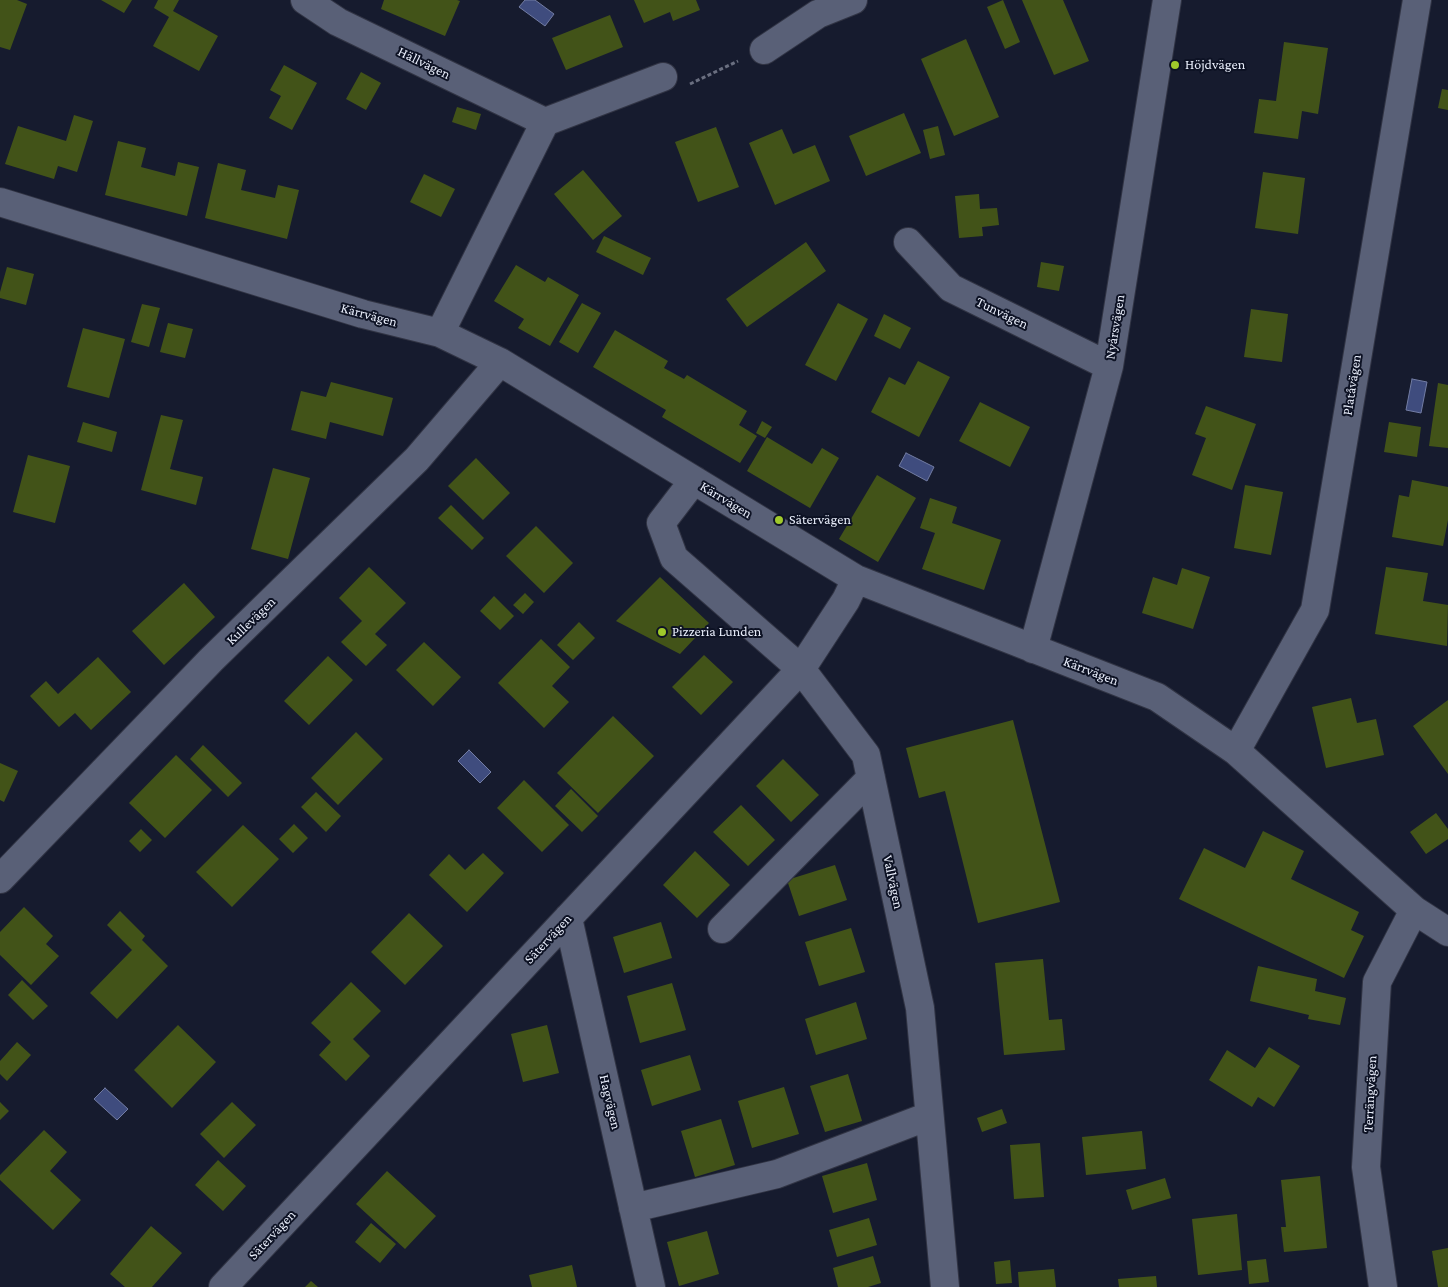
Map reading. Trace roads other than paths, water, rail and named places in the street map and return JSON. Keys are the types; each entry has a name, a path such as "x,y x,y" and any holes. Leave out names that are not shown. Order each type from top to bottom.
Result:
{"street":[{"name":"Hällvägen","path":"305,0 338,22 545,122"},
{"path":"764,50 818,14 853,0"},
{"name":"Nyårsvägen","path":"1034,649 1109,366 1167,0"},
{"name":"Platåvägen","path":"1236,751 1314,610 1416,0"},
{"path":"440,333 545,122 663,77"},
{"name":"Kärrvägen","path":"0,202 363,314 440,333 500,362 856,579 1157,697 1236,751 1414,910 1448,932"},
{"name":"Tunvägen","path":"908,242 951,288 1109,366"},
{"name":"Kullevägen","path":"1,876 211,660 417,460 500,362"},
{"name":"Vallvägen","path":"694,480 661,523 674,558 801,670 866,755 920,1008 945,1287"},
{"name":"Sätervägen","path":"223,1287 801,670 846,600 856,579"},
{"path":"722,929 871,778"},
{"name":"Terrängvägen","path":"1383,1287 1366,1167 1377,982 1414,910"},
{"name":"Hagvägen","path":"568,918 651,1287"},
{"path":"633,1208 777,1174 929,1116"}],"water":[{"path":"525,0 535,0 554,14 545,26 519,7"},
{"path":"1412,379 1427,382 1421,413 1406,410"},
{"path":"906,453 934,467 927,481 899,466"},
{"path":"469,750 491,772 480,783 458,761"},
{"path":"105,1088 128,1109 117,1120 94,1099"}],"place":[{"name":"Höjdvägen","path":"1175,65"},
{"name":"Sätervägen","path":"779,520"},
{"name":"Pizzeria Lunden","path":"662,632"}]}
